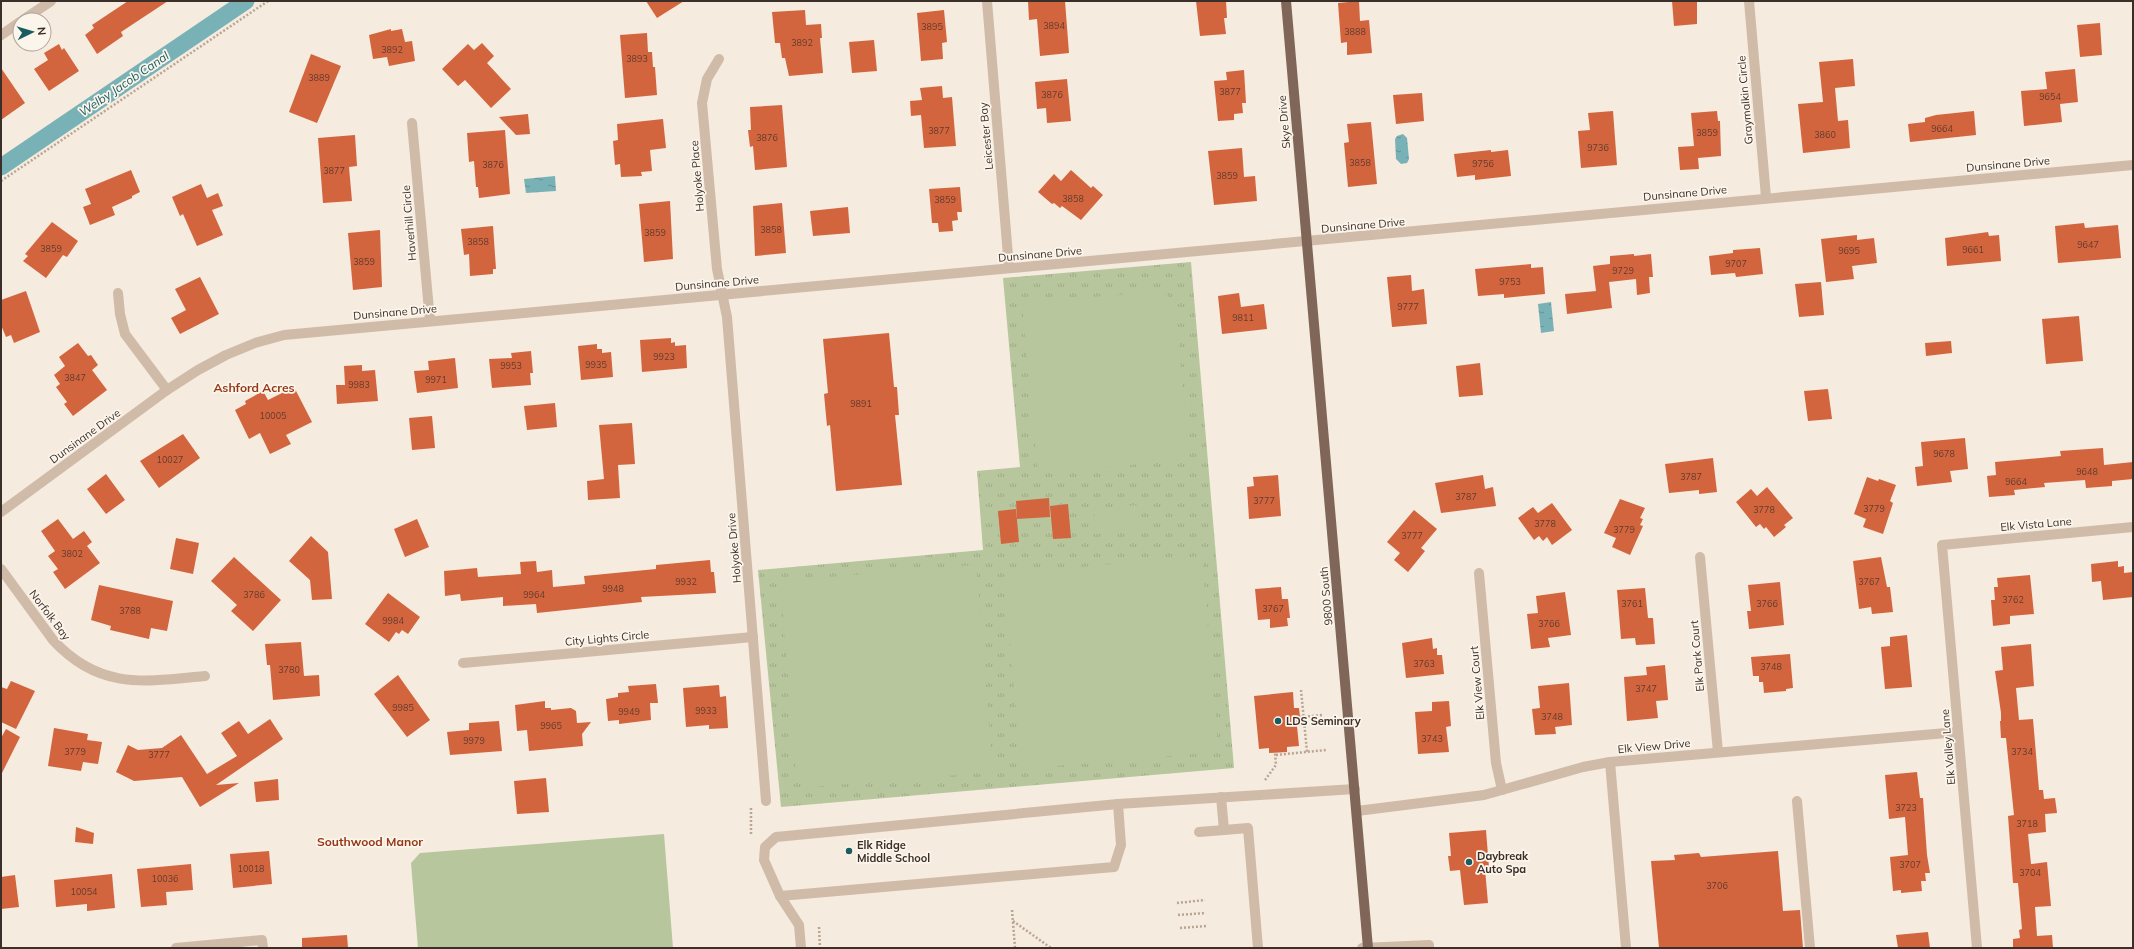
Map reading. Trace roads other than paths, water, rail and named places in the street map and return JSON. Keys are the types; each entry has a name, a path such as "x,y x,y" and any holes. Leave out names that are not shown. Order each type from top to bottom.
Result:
{"main road":[{"name":"Skye Drive","path":"1286,1 1306,242"},
{"name":"9800 South","path":"1306,242 1368,948"}],"street":[{"name":"Leicester Bay","path":"987,1 1009,268"},
{"name":"Graymalkin Circle","path":"1748,1 1766,198"},
{"path":"33,12 47,2"},
{"path":"1,35 12,27"},
{"name":"Holyoke Place","path":"719,59 707,80 702,103 717,269 722,294"},
{"name":"Haverhill Circle","path":"412,123 430,321"},
{"name":"Dunsinane Drive","path":"1,512 167,390 226,354 255,343 284,335 314,331 1306,242 2133,165"},
{"path":"118,293 120,314 125,334 167,390"},
{"name":"Holyoke Drive","path":"722,294 727,317 766,801"},
{"name":"Elk Vista Lane","path":"1942,545 2133,527"},
{"name":"Elk Valley Lane","path":"1942,545 1977,948"},
{"name":"Elk Park Court","path":"1700,557 1718,752"},
{"name":"Norfolk Bay","path":"1,569 53,640 67,654 83,666 107,676 133,681 205,676"},
{"name":"Elk View Court","path":"1479,573 1496,763 1502,790"},
{"name":"City Lights Circle","path":"463,663 753,637"},
{"name":"Elk View Drive","path":"1357,811 1466,799 1583,767 1610,762 1958,732"},
{"path":"1610,762 1626,948"},
{"path":"801,948 799,925 780,896 764,860 765,847 776,838 1118,804 1355,789"},
{"path":"1222,797 1224,830"},
{"path":"1797,801 1810,948"},
{"path":"780,896 1114,867 1121,846 1118,804"},
{"path":"1199,832 1248,828 1258,948"},
{"path":"176,948 262,944"},
{"path":"1362,948 1428,944 1429,948"}],"water":[{"path":"1403,134 1407,138 1409,159 1407,163 1401,164 1396,159 1395,139 1397,136"},
{"path":"555,176 556,191 526,193 524,179"},
{"path":"1551,302 1554,331 1541,333 1538,304"}],"waterway":[{"name":"Welby Jacob Canal","path":"1,167 246,1"}],"place":[{"name":"LDS Seminary","path":"1278,721"},
{"name":"Elk Ridge Middle School","path":"849,851"},
{"name":"Daybreak Auto Spa","path":"1469,862"}],"district":[{"name":"Ashford Acres","path":"254,388"},
{"name":"Southwood Manor","path":"370,842"}]}
